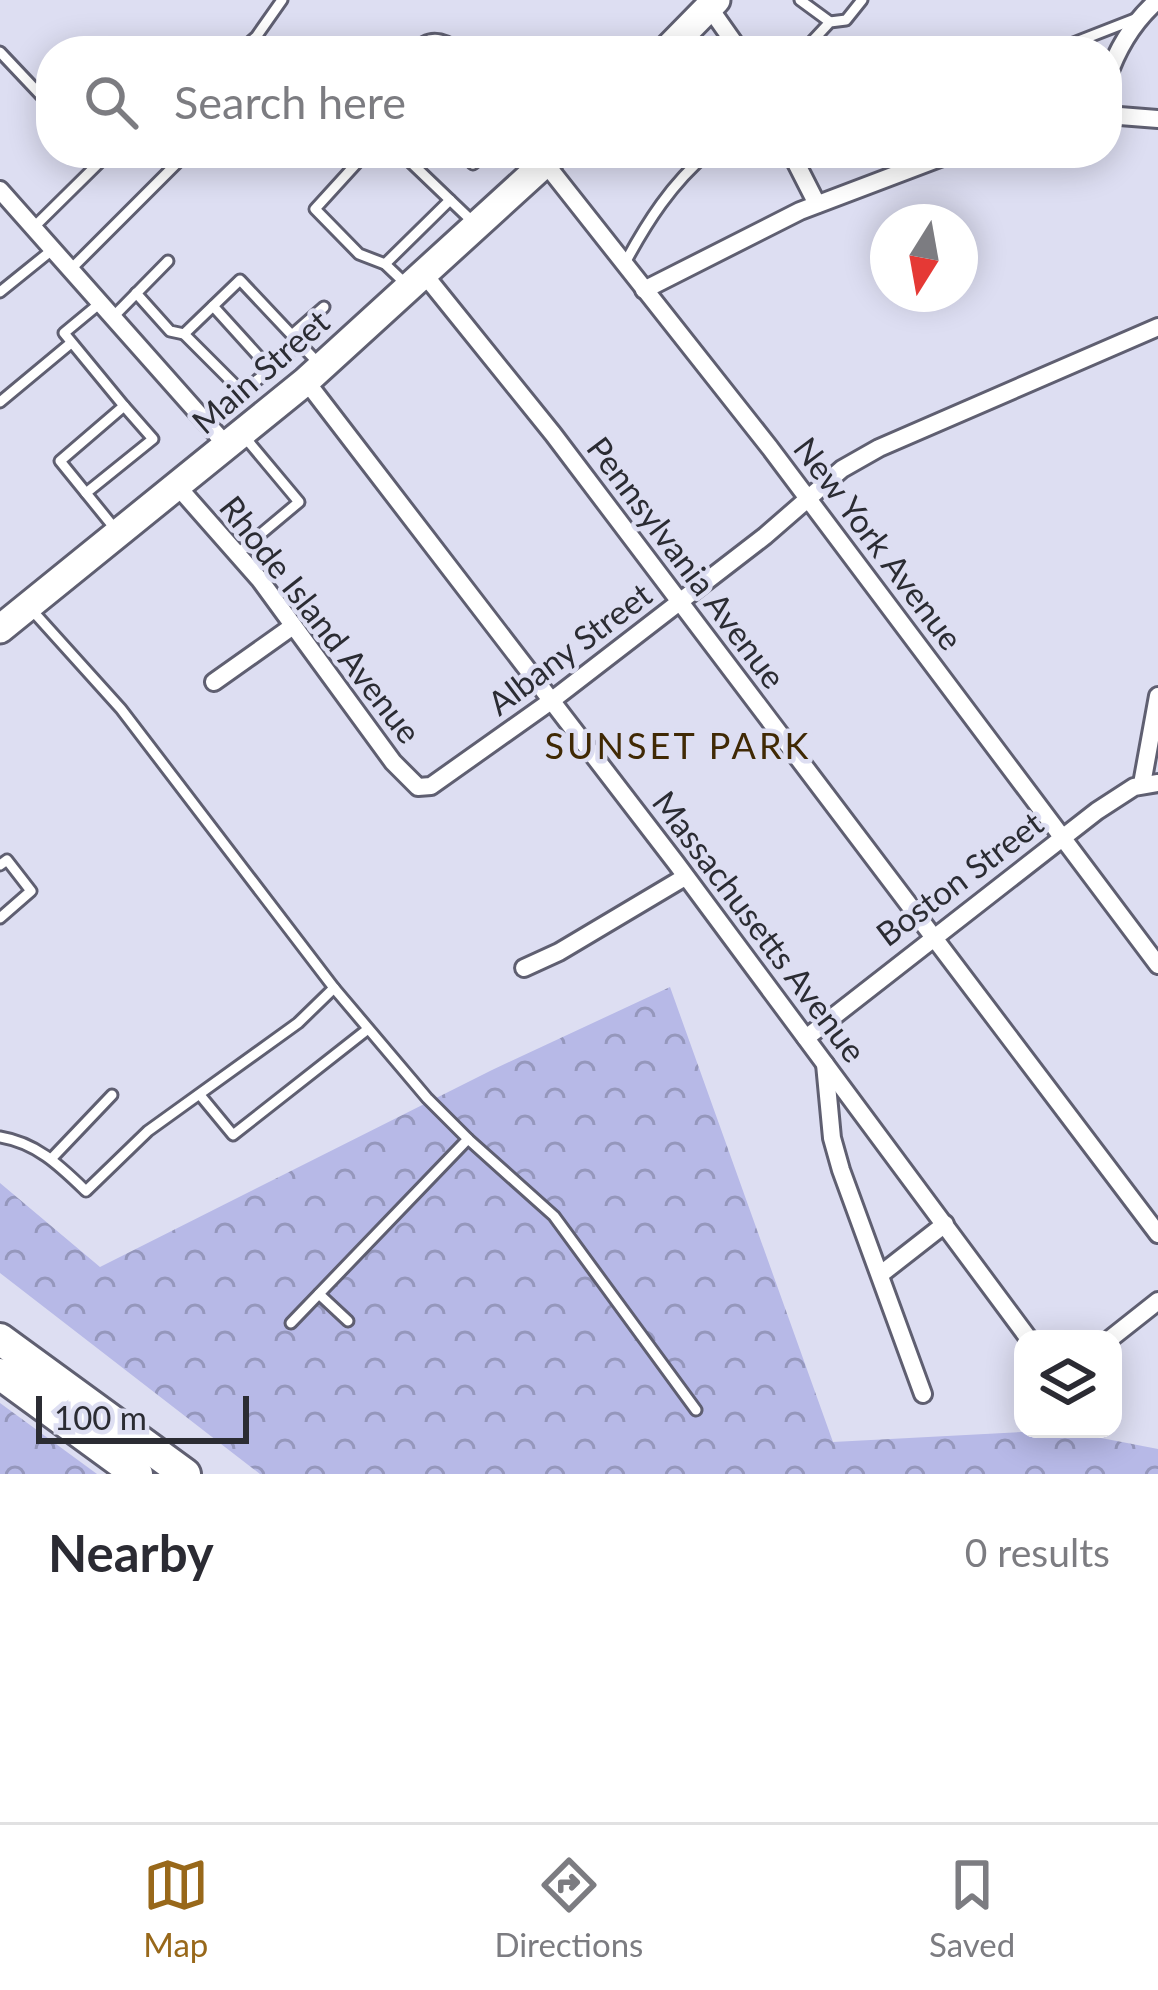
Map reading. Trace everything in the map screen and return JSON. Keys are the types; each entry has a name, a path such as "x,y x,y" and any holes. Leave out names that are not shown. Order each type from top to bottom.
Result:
{"highway":[{"path":"0,1339 185,1474"},
{"path":"0,1374 137,1474"}],"main road":[{"path":"682,36 713,4"},
{"name":"Main Street","path":"0,628 179,488 314,374 534,168"}],"street":[{"path":"1122,45 1140,16 1158,0"},
{"path":"713,4 731,36"},
{"path":"1122,116 1158,119"},
{"name":"New York Avenue","path":"555,168 1158,964"},
{"path":"798,168 817,205"},
{"path":"644,290 817,205 914,168"},
{"path":"0,190 106,311 236,441"},
{"name":"Pennsylvania Avenue","path":"417,281 524,397 1158,1234"},
{"name":"Albany Street","path":"418,787 443,780 551,701 842,470 879,448 1158,327"},
{"name":"Massachusetts Avenue","path":"314,374 551,701 1022,1330"},
{"name":"Rhode Island Avenue","path":"179,488 237,554 376,740 418,787"},
{"path":"214,682 292,626"},
{"path":"1150,783 1158,696"},
{"name":"Boston Street","path":"806,1038 1063,837 1150,783"},
{"path":"524,968 686,877"},
{"path":"825,1064 837,1154 922,1394"},
{"path":"881,1274 945,1225"},
{"path":"1121,1330 1158,1301"}],"lane":[{"path":"257,36 282,0"},
{"path":"800,0 830,22"},
{"path":"816,36 830,22 846,20 862,0"},
{"path":"1090,36 1140,16"},
{"path":"0,52 36,90"},
{"path":"33,228 90,168"},
{"path":"70,270 172,168"},
{"path":"352,168 315,209 359,254 417,281"},
{"path":"417,168 476,226"},
{"path":"624,264 645,226 689,168"},
{"path":"385,264 450,200"},
{"path":"0,292 52,250"},
{"path":"86,494 153,439 64,333 136,293 168,261"},
{"path":"184,334 240,280 295,339 314,374"},
{"path":"136,293 170,331 184,334 236,386 246,390 324,307"},
{"path":"213,306 270,369"},
{"path":"0,402 71,343"},
{"path":"119,534 60,461 124,406"},
{"path":"236,441 299,502 237,554"},
{"path":"28,606 122,709 334,988 427,1098 554,1216 696,1410"},
{"path":"0,866 7,860 32,891 0,918"},
{"path":"0,1137 18,1140 52,1158 86,1191 148,1131 298,1023 334,988"},
{"path":"200,1095 233,1135 368,1029"},
{"path":"52,1158 112,1095"},
{"path":"291,1323 468,1139"},
{"path":"319,1294 348,1322"}],"green space":[{"path":"670,987 833,1442 1014,1432 1014,1438 1101,1438 1158,1449 1158,1474 260,1474 0,1273 0,1183 100,1267 492,1070"},
{"path":"0,1403 97,1474 0,1474"}],"district":[{"name":"SUNSET PARK","path":"678,745"}]}
